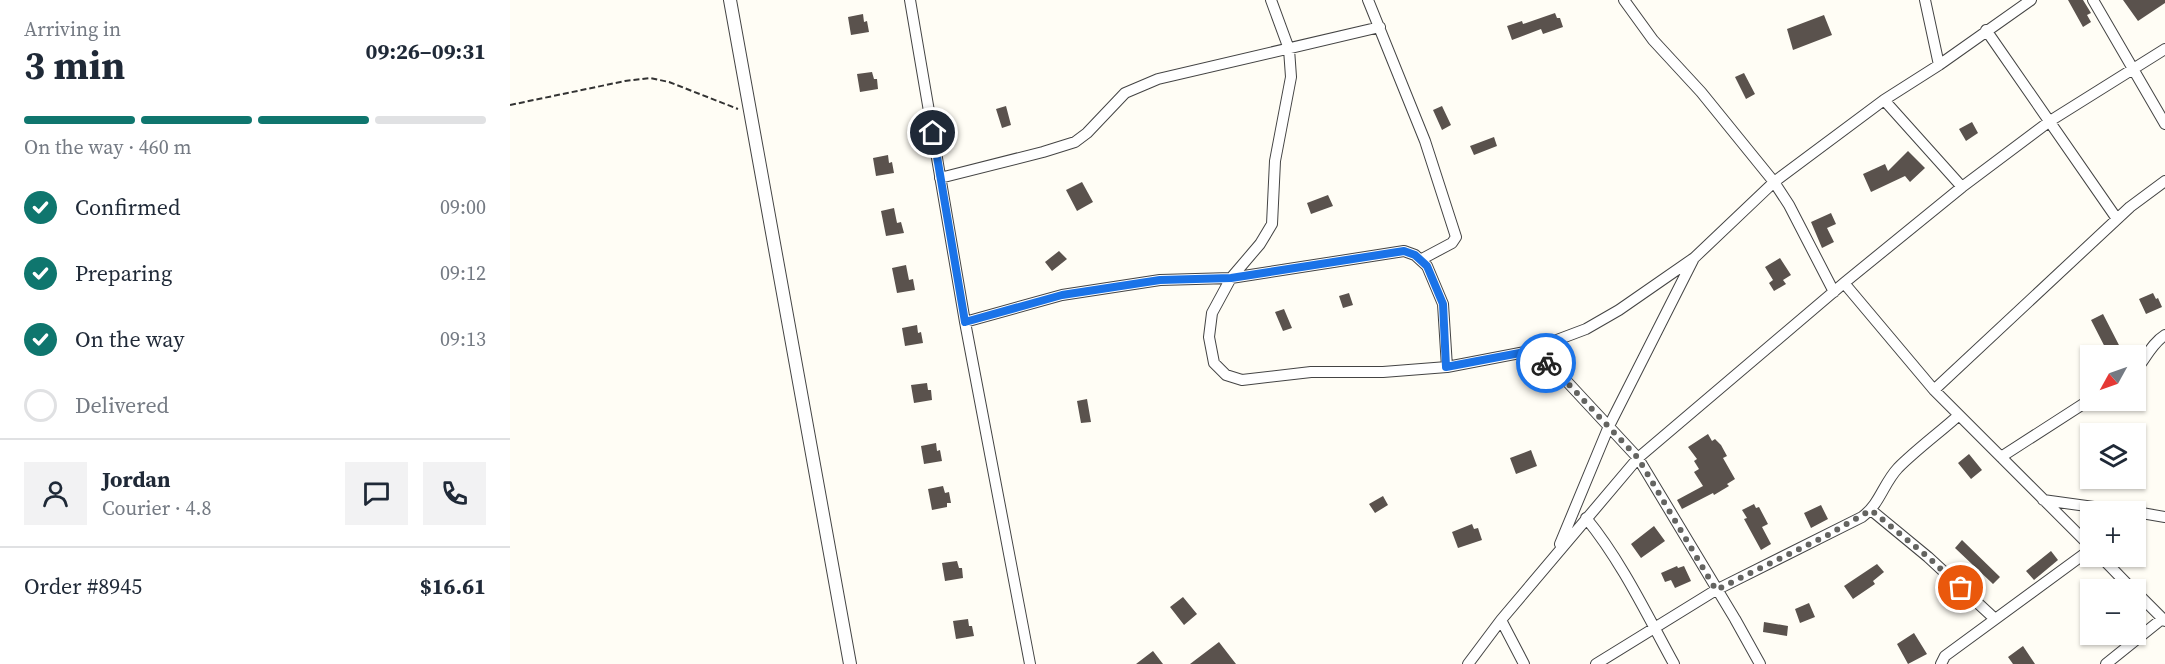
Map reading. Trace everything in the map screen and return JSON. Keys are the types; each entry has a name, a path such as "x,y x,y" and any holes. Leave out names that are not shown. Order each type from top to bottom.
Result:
{"street":[{"path":"730,0 850,664"},
{"path":"910,0 965,322 1030,664"},
{"path":"1271,0 1289,49 1291,77 1275,161 1272,224 1260,244 1231,278 1212,313 1209,337 1214,363 1226,375 1242,380 1311,372 1367,373 1446,367 1525,352 1586,329 1619,310 1694,258 1774,182 1884,100 1939,65 2031,0"},
{"path":"1368,0 1425,141 1456,237 1452,243 1422,259"},
{"path":"1624,0 1653,40 1701,92 1774,182 1789,205 1834,292"},
{"path":"1924,0 1939,65"},
{"path":"2093,0 2165,124"},
{"path":"940,178 1075,142 1087,133 1125,93 1158,79 1380,27"},
{"path":"1986,30 2117,219"},
{"path":"1468,664 1501,620 1638,458 1844,283 1962,187 2050,121 2165,49"},
{"path":"1884,100 1962,187"},
{"path":"1934,390 2130,207 2165,181"},
{"path":"965,322 1062,295 1160,280 1231,278 1404,251 1422,259 1443,304 1446,367"},
{"path":"1555,556 1608,426 1694,258"},
{"path":"1844,283 1934,390 2080,537"},
{"path":"2146,359 2151,348 2165,335"},
{"path":"1525,352 1542,360 1559,374 1638,458 1760,664"},
{"path":"2001,458 2080,406"},
{"path":"1596,664 1716,590 1826,536 1871,510 1898,468 1959,415"},
{"path":"2043,500 2080,505"},
{"path":"1871,510 1928,557 1995,619"},
{"path":"2146,514 2165,518"},
{"path":"1586,518 1622,569 1674,664"},
{"path":"1941,664 1945,656 2080,556"},
{"path":"2111,567 2122,579"},
{"path":"2106,664 2164,620 2146,603"},
{"path":"1501,620 1524,664"}],"path":[{"path":"510,105 650,78 669,82 752,115"}],"building":[{"path":"2068,0 2083,0 2091,13 2087,15 2091,22 2083,27"},
{"path":"2123,0 2165,0 2165,3 2138,21"},
{"path":"1555,13 1557,18 1560,18 1563,27 1543,34 1541,29 1512,40 1507,26 1522,21 1523,24"},
{"path":"863,14 869,32 851,35 848,17"},
{"path":"1824,15 1832,35 1793,50 1787,29"},
{"path":"872,72 874,79 877,79 878,89 860,92 857,74"},
{"path":"1744,73 1755,94 1746,99 1735,77"},
{"path":"1006,106 1011,125 1002,128 996,109"},
{"path":"1442,106 1451,125 1442,130 1433,110"},
{"path":"1972,122 1978,133 1966,141 1959,129"},
{"path":"1494,137 1497,146 1474,155 1470,146"},
{"path":"1908,151 1925,168 1910,182 1905,176 1871,192 1863,174 1885,164 1888,171"},
{"path":"888,155 894,173 876,176 873,158"},
{"path":"1082,182 1093,202 1077,211 1066,190"},
{"path":"1328,195 1333,206 1311,214 1307,203"},
{"path":"894,208 897,223 901,222 904,233 886,236 881,211"},
{"path":"1831,213 1836,224 1827,228 1834,242 1822,248 1811,222"},
{"path":"1059,251 1067,259 1052,271 1045,262"},
{"path":"1780,258 1791,275 1783,280 1786,284 1774,291 1769,283 1773,280 1765,267"},
{"path":"906,265 909,280 913,279 915,290 897,293 892,268"},
{"path":"1349,293 1353,305 1343,308 1339,296"},
{"path":"2153,293 2162,307 2146,314 2139,299"},
{"path":"1284,309 1292,328 1283,331 1275,312"},
{"path":"2103,314 2119,345 2104,345 2091,320"},
{"path":"917,325 923,343 905,346 902,328"},
{"path":"927,383 928,390 931,390 932,400 914,403 911,385"},
{"path":"1087,399 1091,422 1081,423 1077,401"},
{"path":"1708,434 1712,441 1715,439 1721,445 1727,456 1723,458 1735,479 1727,484 1729,486 1714,495 1713,493 1682,509 1677,500 1703,486 1694,472 1699,469 1694,461 1697,459 1688,447"},
{"path":"936,443 942,461 924,464 921,446"},
{"path":"1531,450 1537,466 1516,474 1510,458"},
{"path":"1969,454 1982,470 1971,479 1958,463"},
{"path":"943,486 945,493 949,492 951,503 947,503 947,507 932,510 928,489"},
{"path":"1383,496 1388,505 1375,513 1369,504"},
{"path":"1754,504 1756,508 1759,507 1768,524 1762,527 1771,544 1761,550 1744,519 1747,518 1742,510"},
{"path":"1821,505 1828,519 1811,528 1804,513"},
{"path":"1472,524 1474,529 1478,528 1482,540 1458,548 1452,532"},
{"path":"1654,526 1665,541 1641,558 1631,544"},
{"path":"1962,540 2000,577 1993,584 1955,548"},
{"path":"2051,551 2058,560 2034,580 2026,571"},
{"path":"957,561 959,568 962,568 963,578 945,581 942,563"},
{"path":"1877,564 1884,572 1873,581 1875,584 1853,599 1844,586"},
{"path":"1677,566 1678,568 1684,566 1691,581 1675,588 1671,580 1665,582 1661,573"},
{"path":"1183,597 1197,614 1184,625 1170,607"},
{"path":"1809,603 1815,617 1800,623 1795,609"},
{"path":"968,619 974,636 956,639 953,621"},
{"path":"1764,622 1788,626 1787,636 1763,632"},
{"path":"1914,633 1927,654 1908,664 1897,644"},
{"path":"1219,642 1236,664 1190,664"},
{"path":"2023,646 2035,664 2013,664 2008,657"},
{"path":"1153,651 1163,664 1136,664"}],"way so far":[{"path":"1546,363 1638,458 1716,590 1826,536 1871,510 1928,557 1961,588"}],"route":[{"path":"933,133 965,322 1062,295 1160,280 1231,278 1404,251 1422,259 1443,304 1446,367 1525,352 1546,363"}]}
